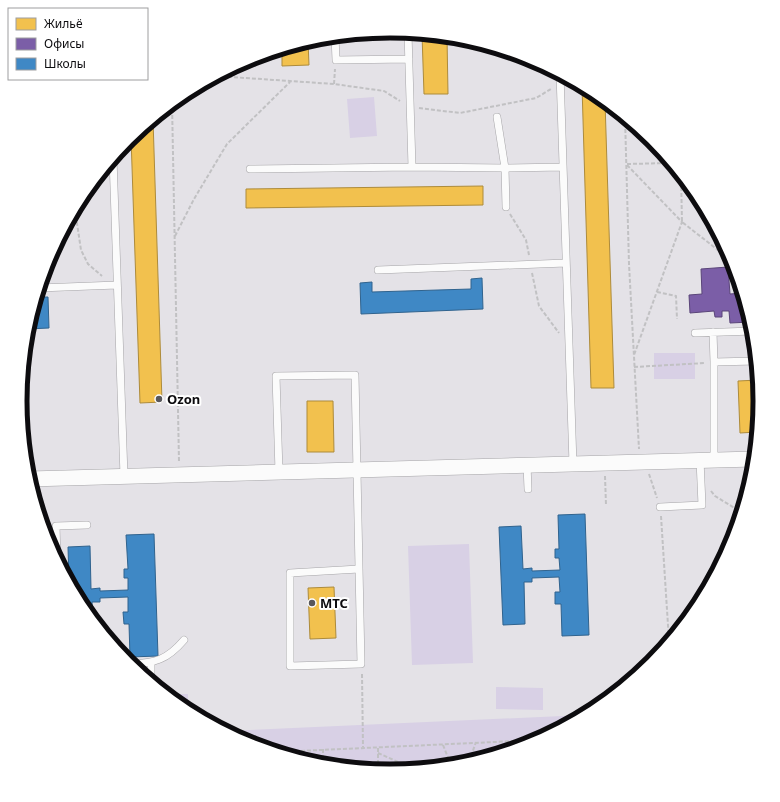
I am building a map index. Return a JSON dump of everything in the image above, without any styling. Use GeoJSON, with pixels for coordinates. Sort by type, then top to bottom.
{"type":"FeatureCollection","features":[{"type":"Feature","properties":{"kind":"street"},"geometry":{"type":"LineString","coordinates":[[35,479],[748,459]]}},
{"type":"Feature","properties":{"kind":"lane"},"geometry":{"type":"LineString","coordinates":[[408,39],[412,168]]}},
{"type":"Feature","properties":{"kind":"lane"},"geometry":{"type":"LineString","coordinates":[[336,42],[336,60],[409,58]]}},
{"type":"Feature","properties":{"kind":"lane"},"geometry":{"type":"LineString","coordinates":[[560,83],[573,464]]}},
{"type":"Feature","properties":{"kind":"lane"},"geometry":{"type":"LineString","coordinates":[[497,117],[505,168],[506,207]]}},
{"type":"Feature","properties":{"kind":"lane"},"geometry":{"type":"LineString","coordinates":[[113,166],[124,476]]}},
{"type":"Feature","properties":{"kind":"lane"},"geometry":{"type":"LineString","coordinates":[[250,169],[563,168]]}},
{"type":"Feature","properties":{"kind":"lane"},"geometry":{"type":"LineString","coordinates":[[378,270],[566,263]]}},
{"type":"Feature","properties":{"kind":"lane"},"geometry":{"type":"LineString","coordinates":[[45,288],[117,286]]}},
{"type":"Feature","properties":{"kind":"lane"},"geometry":{"type":"LineString","coordinates":[[695,333],[746,331]]}},
{"type":"Feature","properties":{"kind":"lane"},"geometry":{"type":"LineString","coordinates":[[660,507],[702,505],[701,480],[707,460],[714,362],[713,332]]}},
{"type":"Feature","properties":{"kind":"lane"},"geometry":{"type":"LineString","coordinates":[[714,362],[751,361]]}},
{"type":"Feature","properties":{"kind":"lane"},"geometry":{"type":"LineString","coordinates":[[279,472],[276,376],[354,375],[357,470],[361,664],[290,666],[290,573],[359,569]]}},
{"type":"Feature","properties":{"kind":"lane"},"geometry":{"type":"LineString","coordinates":[[527,465],[528,489]]}},
{"type":"Feature","properties":{"kind":"lane"},"geometry":{"type":"LineString","coordinates":[[57,544],[56,526],[87,525]]}},
{"type":"Feature","properties":{"kind":"lane"},"geometry":{"type":"LineString","coordinates":[[139,664],[151,663],[172,652],[184,640]]}},
{"type":"Feature","properties":{"kind":"lane"},"geometry":{"type":"LineString","coordinates":[[151,663],[151,674]]}},
{"type":"Feature","properties":{"kind":"path"},"geometry":{"type":"LineString","coordinates":[[334,84],[336,60]]}},
{"type":"Feature","properties":{"kind":"path"},"geometry":{"type":"LineString","coordinates":[[226,77],[334,84],[384,91],[410,107],[460,113],[536,98],[560,83]]}},
{"type":"Feature","properties":{"kind":"path"},"geometry":{"type":"LineString","coordinates":[[175,237],[194,199],[227,144],[290,82]]}},
{"type":"Feature","properties":{"kind":"path"},"geometry":{"type":"LineString","coordinates":[[172,111],[179,475]]}},
{"type":"Feature","properties":{"kind":"path"},"geometry":{"type":"LineString","coordinates":[[625,125],[639,462],[651,477],[660,507],[668,633]]}},
{"type":"Feature","properties":{"kind":"path"},"geometry":{"type":"LineString","coordinates":[[626,164],[664,163]]}},
{"type":"Feature","properties":{"kind":"path"},"geometry":{"type":"LineString","coordinates":[[626,164],[682,222],[721,253]]}},
{"type":"Feature","properties":{"kind":"path"},"geometry":{"type":"LineString","coordinates":[[634,356],[682,222],[681,184]]}},
{"type":"Feature","properties":{"kind":"path"},"geometry":{"type":"LineString","coordinates":[[506,207],[526,240],[530,262]]}},
{"type":"Feature","properties":{"kind":"path"},"geometry":{"type":"LineString","coordinates":[[76,219],[81,250],[88,264],[110,284],[117,286]]}},
{"type":"Feature","properties":{"kind":"path"},"geometry":{"type":"LineString","coordinates":[[532,270],[539,306],[569,347]]}},
{"type":"Feature","properties":{"kind":"path"},"geometry":{"type":"LineString","coordinates":[[656,292],[676,296],[677,319]]}},
{"type":"Feature","properties":{"kind":"path"},"geometry":{"type":"LineString","coordinates":[[634,366],[714,362]]}},
{"type":"Feature","properties":{"kind":"path"},"geometry":{"type":"LineString","coordinates":[[605,470],[606,505]]}},
{"type":"Feature","properties":{"kind":"path"},"geometry":{"type":"LineString","coordinates":[[701,480],[715,496],[737,509]]}},
{"type":"Feature","properties":{"kind":"path"},"geometry":{"type":"LineString","coordinates":[[361,664],[363,747]]}},
{"type":"Feature","properties":{"kind":"path"},"geometry":{"type":"LineString","coordinates":[[293,751],[518,741]]}},
{"type":"Feature","properties":{"kind":"path"},"geometry":{"type":"LineString","coordinates":[[472,755],[476,742]]}},
{"type":"Feature","properties":{"kind":"path"},"geometry":{"type":"LineString","coordinates":[[443,744],[449,759]]}},
{"type":"Feature","properties":{"kind":"path"},"geometry":{"type":"LineString","coordinates":[[378,746],[378,764]]}},
{"type":"Feature","properties":{"kind":"path"},"geometry":{"type":"LineString","coordinates":[[323,749],[323,758]]}},
{"type":"Feature","properties":{"kind":"path"},"geometry":{"type":"LineString","coordinates":[[378,753],[402,764]]}},
{"type":"Feature","properties":{"kind":"shaded area"},"geometry":{"type":"Polygon","coordinates":[[[374,97],[377,136],[350,138],[347,99],[374,97]]]}},
{"type":"Feature","properties":{"kind":"shaded area"},"geometry":{"type":"Polygon","coordinates":[[[654,353],[695,353],[695,379],[654,379],[654,353]]]}},
{"type":"Feature","properties":{"kind":"shaded area"},"geometry":{"type":"Polygon","coordinates":[[[469,544],[473,663],[412,665],[408,546],[469,544]]]}},
{"type":"Feature","properties":{"kind":"shaded area"},"geometry":{"type":"Polygon","coordinates":[[[496,687],[543,688],[543,710],[496,709],[496,687]]]}},
{"type":"Feature","properties":{"kind":"shaded area"},"geometry":{"type":"Polygon","coordinates":[[[176,694],[188,694],[188,703],[176,694]]]}},
{"type":"Feature","properties":{"kind":"shaded area"},"geometry":{"type":"Polygon","coordinates":[[[570,716],[551,727],[507,745],[484,752],[437,761],[414,763],[366,763],[319,757],[273,745],[238,730],[570,716]]]}},
{"type":"Feature","properties":{"kind":"building: Жильё"},"geometry":{"type":"Polygon","coordinates":[[[422,40],[447,43],[448,94],[424,94],[422,40]]]}},
{"type":"Feature","properties":{"kind":"building: Жильё"},"geometry":{"type":"Polygon","coordinates":[[[308,47],[309,65],[282,66],[282,54],[308,47]]]}},
{"type":"Feature","properties":{"kind":"building: Жильё"},"geometry":{"type":"Polygon","coordinates":[[[582,93],[605,109],[614,388],[591,388],[582,93]]]}},
{"type":"Feature","properties":{"kind":"building: Жильё"},"geometry":{"type":"Polygon","coordinates":[[[153,126],[162,402],[140,403],[131,146],[153,126]]]}},
{"type":"Feature","properties":{"kind":"building: Жильё"},"geometry":{"type":"Polygon","coordinates":[[[483,186],[483,205],[246,208],[246,189],[483,186]]]}},
{"type":"Feature","properties":{"kind":"building: Жильё"},"geometry":{"type":"Polygon","coordinates":[[[752,380],[751,432],[740,433],[738,381],[752,380]]]}},
{"type":"Feature","properties":{"kind":"building: Жильё"},"geometry":{"type":"Polygon","coordinates":[[[307,401],[333,401],[334,452],[307,452],[307,401]]]}},
{"type":"Feature","properties":{"kind":"building: Жильё"},"geometry":{"type":"Polygon","coordinates":[[[334,587],[336,638],[310,639],[308,588],[334,587]]]}},
{"type":"Feature","properties":{"kind":"building: Офисы"},"geometry":{"type":"Polygon","coordinates":[[[727,267],[730,294],[737,293],[744,322],[730,323],[729,311],[722,311],[722,317],[715,317],[714,311],[690,313],[689,295],[702,294],[701,269],[727,267]]]}},
{"type":"Feature","properties":{"kind":"building: Школы"},"geometry":{"type":"Polygon","coordinates":[[[482,278],[483,309],[361,314],[360,283],[372,282],[372,292],[471,289],[471,279],[482,278]]]}},
{"type":"Feature","properties":{"kind":"building: Школы"},"geometry":{"type":"Polygon","coordinates":[[[42,297],[48,297],[49,328],[34,329],[42,297]]]}},
{"type":"Feature","properties":{"kind":"building: Школы"},"geometry":{"type":"Polygon","coordinates":[[[585,514],[589,635],[562,636],[561,604],[555,604],[555,592],[560,592],[559,577],[532,578],[532,582],[524,582],[525,624],[503,625],[499,527],[521,526],[523,569],[532,568],[532,571],[560,570],[559,558],[555,558],[555,549],[559,549],[558,515],[585,514]]]}},
{"type":"Feature","properties":{"kind":"building: Школы"},"geometry":{"type":"Polygon","coordinates":[[[154,534],[158,656],[132,657],[130,655],[129,624],[124,624],[123,612],[128,612],[128,597],[100,598],[100,602],[92,602],[92,609],[69,570],[68,547],[90,546],[91,589],[100,588],[100,591],[128,590],[128,578],[124,578],[124,569],[128,569],[126,535],[154,534]]]}},
{"type":"Feature","properties":{"kind":"place","name":"Ozon"},"geometry":{"type":"Point","coordinates":[159,399]}},
{"type":"Feature","properties":{"kind":"place","name":"МТС"},"geometry":{"type":"Point","coordinates":[312,603]}}]}
